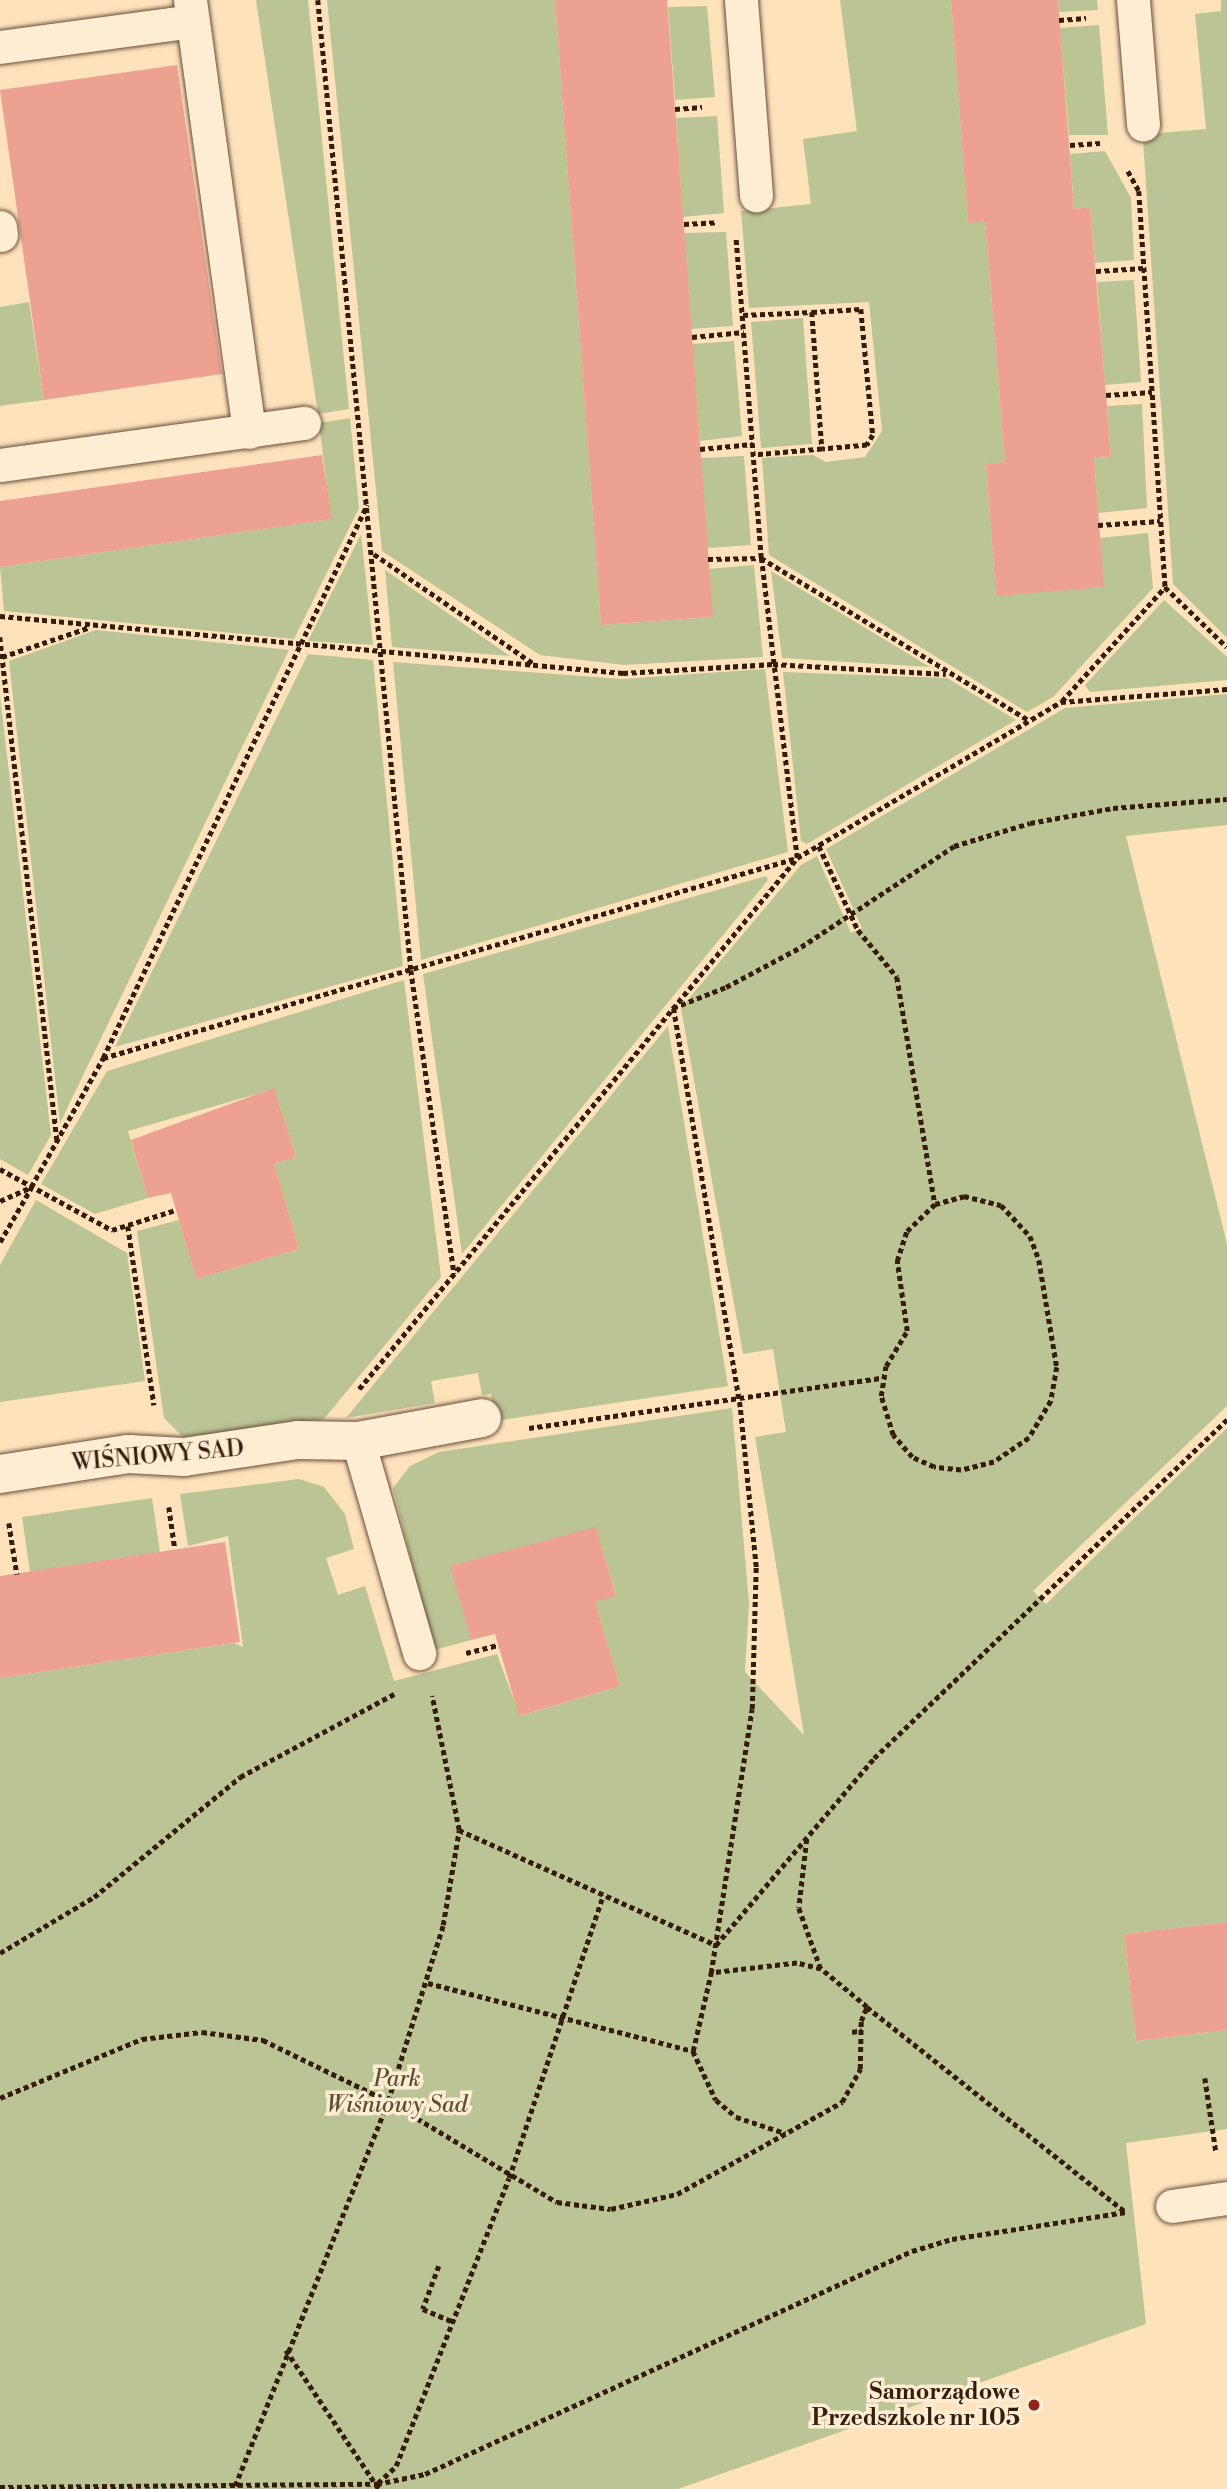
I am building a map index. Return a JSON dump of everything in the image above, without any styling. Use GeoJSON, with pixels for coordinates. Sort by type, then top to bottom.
{"type":"FeatureCollection","features":[{"type":"Feature","properties":{"kind":"street","name":"WIŚNIOWY SAD"},"geometry":{"type":"LineString","coordinates":[[3,1491],[128,1454],[184,1457],[345,1441],[482,1419]]}},
{"type":"Feature","properties":{"kind":"lane"},"geometry":{"type":"LineString","coordinates":[[741,0],[756,195]]}},
{"type":"Feature","properties":{"kind":"lane"},"geometry":{"type":"LineString","coordinates":[[1130,133],[1133,0]]}},
{"type":"Feature","properties":{"kind":"lane"},"geometry":{"type":"LineString","coordinates":[[0,47],[191,11],[249,432]]}},
{"type":"Feature","properties":{"kind":"lane"},"geometry":{"type":"LineString","coordinates":[[0,465],[304,423]]}},
{"type":"Feature","properties":{"kind":"lane"},"geometry":{"type":"LineString","coordinates":[[345,1441],[419,1653]]}},
{"type":"Feature","properties":{"kind":"lane"},"geometry":{"type":"LineString","coordinates":[[1172,2206],[1227,2198]]}},
{"type":"Feature","properties":{"kind":"path"},"geometry":{"type":"LineString","coordinates":[[318,0],[383,654],[411,970],[454,1275]]}},
{"type":"Feature","properties":{"kind":"path"},"geometry":{"type":"LineString","coordinates":[[1070,145],[1130,133],[1139,191],[1164,587],[1227,647]]}},
{"type":"Feature","properties":{"kind":"path"},"geometry":{"type":"LineString","coordinates":[[345,1441],[337,1418],[797,858],[761,558],[733,197],[756,195]]}},
{"type":"Feature","properties":{"kind":"path"},"geometry":{"type":"LineString","coordinates":[[684,224],[735,221]]}},
{"type":"Feature","properties":{"kind":"path"},"geometry":{"type":"LineString","coordinates":[[1096,271],[1144,268]]}},
{"type":"Feature","properties":{"kind":"path"},"geometry":{"type":"LineString","coordinates":[[743,315],[861,309],[873,435],[867,445],[754,455]]}},
{"type":"Feature","properties":{"kind":"path"},"geometry":{"type":"LineString","coordinates":[[812,312],[822,449]]}},
{"type":"Feature","properties":{"kind":"path"},"geometry":{"type":"LineString","coordinates":[[692,337],[744,332]]}},
{"type":"Feature","properties":{"kind":"path"},"geometry":{"type":"LineString","coordinates":[[1106,395],[1152,392]]}},
{"type":"Feature","properties":{"kind":"path"},"geometry":{"type":"LineString","coordinates":[[348,414],[359,412]]}},
{"type":"Feature","properties":{"kind":"path"},"geometry":{"type":"LineString","coordinates":[[700,449],[753,444]]}},
{"type":"Feature","properties":{"kind":"path"},"geometry":{"type":"LineString","coordinates":[[0,1242],[103,1058],[368,504]]}},
{"type":"Feature","properties":{"kind":"path"},"geometry":{"type":"LineString","coordinates":[[1098,525],[1160,521]]}},
{"type":"Feature","properties":{"kind":"path"},"geometry":{"type":"LineString","coordinates":[[373,554],[535,664]]}},
{"type":"Feature","properties":{"kind":"path"},"geometry":{"type":"LineString","coordinates":[[708,559],[761,558],[946,674],[1030,720]]}},
{"type":"Feature","properties":{"kind":"path"},"geometry":{"type":"LineString","coordinates":[[103,1058],[797,858],[1061,702],[1164,587]]}},
{"type":"Feature","properties":{"kind":"path"},"geometry":{"type":"LineString","coordinates":[[0,616],[299,647],[623,673],[773,664],[946,674]]}},
{"type":"Feature","properties":{"kind":"path"},"geometry":{"type":"LineString","coordinates":[[1,658],[94,625]]}},
{"type":"Feature","properties":{"kind":"path"},"geometry":{"type":"LineString","coordinates":[[0,636],[57,1141]]}},
{"type":"Feature","properties":{"kind":"path"},"geometry":{"type":"LineString","coordinates":[[1061,702],[1227,689]]}},
{"type":"Feature","properties":{"kind":"path"},"geometry":{"type":"LineString","coordinates":[[673,1008],[726,987],[852,917],[954,846],[986,834],[1113,808],[1227,799]]}},
{"type":"Feature","properties":{"kind":"path"},"geometry":{"type":"LineString","coordinates":[[819,846],[852,917],[897,977],[935,1204]]}},
{"type":"Feature","properties":{"kind":"path"},"geometry":{"type":"LineString","coordinates":[[673,1008],[738,1396],[756,1567],[757,1647],[716,1945],[693,2051],[716,2100],[736,2117],[786,2133]]}},
{"type":"Feature","properties":{"kind":"path"},"geometry":{"type":"LineString","coordinates":[[0,1168],[112,1230],[176,1210]]}},
{"type":"Feature","properties":{"kind":"path"},"geometry":{"type":"LineString","coordinates":[[0,1201],[31,1187]]}},
{"type":"Feature","properties":{"kind":"path"},"geometry":{"type":"LineString","coordinates":[[976,1197],[1001,1205],[1023,1224],[1039,1260],[1057,1352],[1051,1401],[1043,1420],[1012,1453],[975,1468],[947,1469],[912,1457],[897,1443],[884,1413],[882,1378],[907,1331],[898,1274],[901,1246],[918,1216],[935,1204],[976,1197]]}},
{"type":"Feature","properties":{"kind":"path"},"geometry":{"type":"LineString","coordinates":[[128,1226],[156,1419]]}},
{"type":"Feature","properties":{"kind":"path"},"geometry":{"type":"LineString","coordinates":[[482,1419],[494,1433],[738,1396],[882,1378]]}},
{"type":"Feature","properties":{"kind":"path"},"geometry":{"type":"LineString","coordinates":[[716,1945],[874,1758],[1227,1419]]}},
{"type":"Feature","properties":{"kind":"path"},"geometry":{"type":"LineString","coordinates":[[3,1491],[17,1574]]}},
{"type":"Feature","properties":{"kind":"path"},"geometry":{"type":"LineString","coordinates":[[167,1499],[175,1549]]}},
{"type":"Feature","properties":{"kind":"path"},"geometry":{"type":"LineString","coordinates":[[0,1953],[94,1897],[233,1782],[409,1688]]}},
{"type":"Feature","properties":{"kind":"path"},"geometry":{"type":"LineString","coordinates":[[235,2486],[285,2349],[388,2101],[428,1983],[459,1830],[429,1689]]}},
{"type":"Feature","properties":{"kind":"path"},"geometry":{"type":"LineString","coordinates":[[459,1830],[716,1945]]}},
{"type":"Feature","properties":{"kind":"path"},"geometry":{"type":"LineString","coordinates":[[808,1835],[799,1908],[821,1969]]}},
{"type":"Feature","properties":{"kind":"path"},"geometry":{"type":"LineString","coordinates":[[378,2487],[396,2466],[509,2178],[603,1895]]}},
{"type":"Feature","properties":{"kind":"path"},"geometry":{"type":"LineString","coordinates":[[711,1973],[776,1961],[821,1969],[1125,2212]]}},
{"type":"Feature","properties":{"kind":"path"},"geometry":{"type":"LineString","coordinates":[[428,1983],[693,2051]]}},
{"type":"Feature","properties":{"kind":"path"},"geometry":{"type":"LineString","coordinates":[[0,2098],[142,2039],[202,2032],[263,2040],[293,2051],[388,2101],[509,2178],[556,2202],[584,2208],[651,2203],[842,2102],[860,2068],[862,2030],[867,2007]]}},
{"type":"Feature","properties":{"kind":"path"},"geometry":{"type":"LineString","coordinates":[[852,2032],[862,2030]]}},
{"type":"Feature","properties":{"kind":"path"},"geometry":{"type":"LineString","coordinates":[[1205,2078],[1214,2144]]}},
{"type":"Feature","properties":{"kind":"path"},"geometry":{"type":"LineString","coordinates":[[0,2487],[378,2487],[425,2473],[932,2244],[1172,2206]]}},
{"type":"Feature","properties":{"kind":"path"},"geometry":{"type":"LineString","coordinates":[[439,2266],[423,2309],[453,2322]]}},
{"type":"Feature","properties":{"kind":"path"},"geometry":{"type":"LineString","coordinates":[[285,2349],[378,2487]]}},
{"type":"Feature","properties":{"kind":"green space"},"geometry":{"type":"Polygon","coordinates":[[[256,0],[308,0],[349,409],[318,414],[256,0]]]}},
{"type":"Feature","properties":{"kind":"green space"},"geometry":{"type":"Polygon","coordinates":[[[327,0],[555,0],[601,625],[712,617],[709,569],[754,565],[763,657],[624,665],[540,655],[382,551],[327,0]]]}},
{"type":"Feature","properties":{"kind":"green space"},"geometry":{"type":"Polygon","coordinates":[[[840,0],[951,0],[968,222],[985,221],[1005,462],[986,465],[996,595],[1103,587],[1100,538],[1148,533],[1153,588],[1053,697],[1027,712],[769,555],[762,458],[813,455],[826,462],[865,457],[882,431],[869,302],[749,308],[741,211],[811,204],[803,139],[857,131],[840,0]]]}},
{"type":"Feature","properties":{"kind":"green space"},"geometry":{"type":"Polygon","coordinates":[[[1058,0],[1097,0],[1098,10],[1059,12],[1058,0]]]}},
{"type":"Feature","properties":{"kind":"green space"},"geometry":{"type":"Polygon","coordinates":[[[1221,0],[1227,0],[1227,638],[1173,584],[1143,141],[1160,133],[1206,129],[1195,14],[1221,11],[1221,0]]]}},
{"type":"Feature","properties":{"kind":"green space"},"geometry":{"type":"Polygon","coordinates":[[[707,6],[715,97],[675,100],[668,7],[707,6]]]}},
{"type":"Feature","properties":{"kind":"green space"},"geometry":{"type":"Polygon","coordinates":[[[1099,25],[1108,135],[1069,135],[1060,28],[1099,25]]]}},
{"type":"Feature","properties":{"kind":"green space"},"geometry":{"type":"Polygon","coordinates":[[[717,116],[724,213],[683,217],[676,118],[717,116]]]}},
{"type":"Feature","properties":{"kind":"green space"},"geometry":{"type":"Polygon","coordinates":[[[1105,151],[1131,198],[1134,260],[1095,263],[1090,207],[1074,209],[1070,154],[1105,151]]]}},
{"type":"Feature","properties":{"kind":"green space"},"geometry":{"type":"Polygon","coordinates":[[[726,232],[733,326],[691,329],[684,233],[726,232]]]}},
{"type":"Feature","properties":{"kind":"green space"},"geometry":{"type":"Polygon","coordinates":[[[1134,280],[1141,382],[1105,385],[1097,282],[1134,280]]]}},
{"type":"Feature","properties":{"kind":"green space"},"geometry":{"type":"Polygon","coordinates":[[[29,302],[44,400],[0,406],[0,307],[29,302]]]}},
{"type":"Feature","properties":{"kind":"green space"},"geometry":{"type":"Polygon","coordinates":[[[803,318],[812,444],[761,448],[751,322],[803,318]]]}},
{"type":"Feature","properties":{"kind":"green space"},"geometry":{"type":"Polygon","coordinates":[[[734,341],[742,436],[700,441],[692,344],[734,341]]]}},
{"type":"Feature","properties":{"kind":"green space"},"geometry":{"type":"Polygon","coordinates":[[[1142,404],[1147,508],[1098,513],[1094,458],[1111,457],[1107,406],[1142,404]]]}},
{"type":"Feature","properties":{"kind":"green space"},"geometry":{"type":"Polygon","coordinates":[[[350,418],[359,508],[294,639],[4,611],[0,567],[331,519],[319,423],[350,418]]]}},
{"type":"Feature","properties":{"kind":"green space"},"geometry":{"type":"Polygon","coordinates":[[[744,456],[751,545],[707,548],[701,458],[744,456]]]}},
{"type":"Feature","properties":{"kind":"green space"},"geometry":{"type":"Polygon","coordinates":[[[361,534],[373,645],[308,641],[361,534]]]}},
{"type":"Feature","properties":{"kind":"green space"},"geometry":{"type":"Polygon","coordinates":[[[385,570],[510,656],[392,647],[385,570]]]}},
{"type":"Feature","properties":{"kind":"green space"},"geometry":{"type":"Polygon","coordinates":[[[771,571],[930,667],[782,658],[771,571]]]}},
{"type":"Feature","properties":{"kind":"green space"},"geometry":{"type":"Polygon","coordinates":[[[1164,600],[1227,657],[1227,680],[1090,692],[1085,685],[1164,600]]]}},
{"type":"Feature","properties":{"kind":"green space"},"geometry":{"type":"Polygon","coordinates":[[[96,630],[289,650],[60,1123],[9,661],[96,630]]]}},
{"type":"Feature","properties":{"kind":"green space"},"geometry":{"type":"Polygon","coordinates":[[[308,654],[373,660],[403,966],[115,1047],[308,654]]]}},
{"type":"Feature","properties":{"kind":"green space"},"geometry":{"type":"Polygon","coordinates":[[[393,662],[622,679],[765,669],[788,852],[421,960],[393,662]]]}},
{"type":"Feature","properties":{"kind":"green space"},"geometry":{"type":"Polygon","coordinates":[[[783,672],[947,678],[1016,720],[807,844],[801,841],[783,672]]]}},
{"type":"Feature","properties":{"kind":"green space","name":"Park Wiśniowy Sad"},"geometry":{"type":"Polygon","coordinates":[[[1227,694],[1227,825],[1126,836],[1227,1244],[1227,1406],[1033,1591],[1046,1604],[1227,1428],[1227,1922],[1124,1934],[1136,2041],[1227,2030],[1227,2129],[1126,2143],[1146,2324],[678,2489],[0,2489],[0,1678],[234,1643],[243,1647],[228,1536],[188,1546],[180,1494],[299,1479],[324,1487],[345,1514],[354,1549],[326,1558],[338,1595],[365,1586],[394,1681],[497,1654],[520,1716],[620,1686],[595,1602],[616,1595],[596,1528],[451,1566],[471,1640],[434,1650],[393,1488],[410,1466],[439,1452],[732,1408],[749,1603],[745,1672],[804,1735],[755,1437],[786,1432],[773,1349],[743,1354],[681,1008],[801,865],[817,856],[851,933],[862,928],[826,849],[1065,708],[1227,694]]]}},
{"type":"Feature","properties":{"kind":"green space"},"geometry":{"type":"Polygon","coordinates":[[[0,695],[51,1135],[28,1175],[0,1159],[0,695]]]}},
{"type":"Feature","properties":{"kind":"green space"},"geometry":{"type":"Polygon","coordinates":[[[766,876],[768,880],[462,1254],[423,974],[766,876]]]}},
{"type":"Feature","properties":{"kind":"green space"},"geometry":{"type":"Polygon","coordinates":[[[404,980],[441,1277],[324,1419],[187,1441],[164,1418],[137,1231],[179,1220],[196,1279],[299,1249],[274,1164],[296,1157],[274,1089],[128,1131],[148,1198],[95,1214],[41,1184],[107,1071],[404,980]]]}},
{"type":"Feature","properties":{"kind":"green space"},"geometry":{"type":"Polygon","coordinates":[[[668,1026],[728,1386],[495,1421],[491,1394],[482,1395],[478,1373],[431,1381],[435,1403],[346,1418],[668,1026]]]}},
{"type":"Feature","properties":{"kind":"green space"},"geometry":{"type":"Polygon","coordinates":[[[36,1200],[127,1253],[145,1381],[0,1402],[0,1265],[36,1200]]]}},
{"type":"Feature","properties":{"kind":"green space"},"geometry":{"type":"Polygon","coordinates":[[[152,1498],[160,1552],[30,1572],[22,1517],[152,1498]]]}},
{"type":"Feature","properties":{"kind":"building"},"geometry":{"type":"Polygon","coordinates":[[[555,0],[667,0],[713,617],[601,625],[555,0]]]}},
{"type":"Feature","properties":{"kind":"building"},"geometry":{"type":"Polygon","coordinates":[[[951,0],[1058,0],[1074,209],[1090,207],[1111,457],[1094,458],[1104,587],[996,596],[986,464],[1005,462],[985,221],[968,223],[951,0]]]}},
{"type":"Feature","properties":{"kind":"building"},"geometry":{"type":"Polygon","coordinates":[[[177,65],[222,374],[44,400],[0,90],[177,65]]]}},
{"type":"Feature","properties":{"kind":"building"},"geometry":{"type":"Polygon","coordinates":[[[322,455],[332,519],[0,567],[0,501],[322,455]]]}},
{"type":"Feature","properties":{"kind":"building"},"geometry":{"type":"Polygon","coordinates":[[[274,1088],[296,1157],[274,1164],[299,1249],[196,1279],[171,1193],[148,1198],[131,1140],[274,1088]]]}},
{"type":"Feature","properties":{"kind":"building"},"geometry":{"type":"Polygon","coordinates":[[[596,1527],[616,1596],[595,1602],[620,1686],[519,1716],[495,1634],[471,1640],[450,1566],[596,1527]]]}},
{"type":"Feature","properties":{"kind":"building"},"geometry":{"type":"Polygon","coordinates":[[[225,1542],[240,1642],[0,1678],[0,1576],[225,1542]]]}},
{"type":"Feature","properties":{"kind":"building"},"geometry":{"type":"Polygon","coordinates":[[[1227,1922],[1227,2030],[1136,2041],[1124,1934],[1227,1922]]]}},
{"type":"Feature","properties":{"kind":"place","name":"Samorządowe Przedszkole nr 105"},"geometry":{"type":"Point","coordinates":[1034,2405]}}]}
